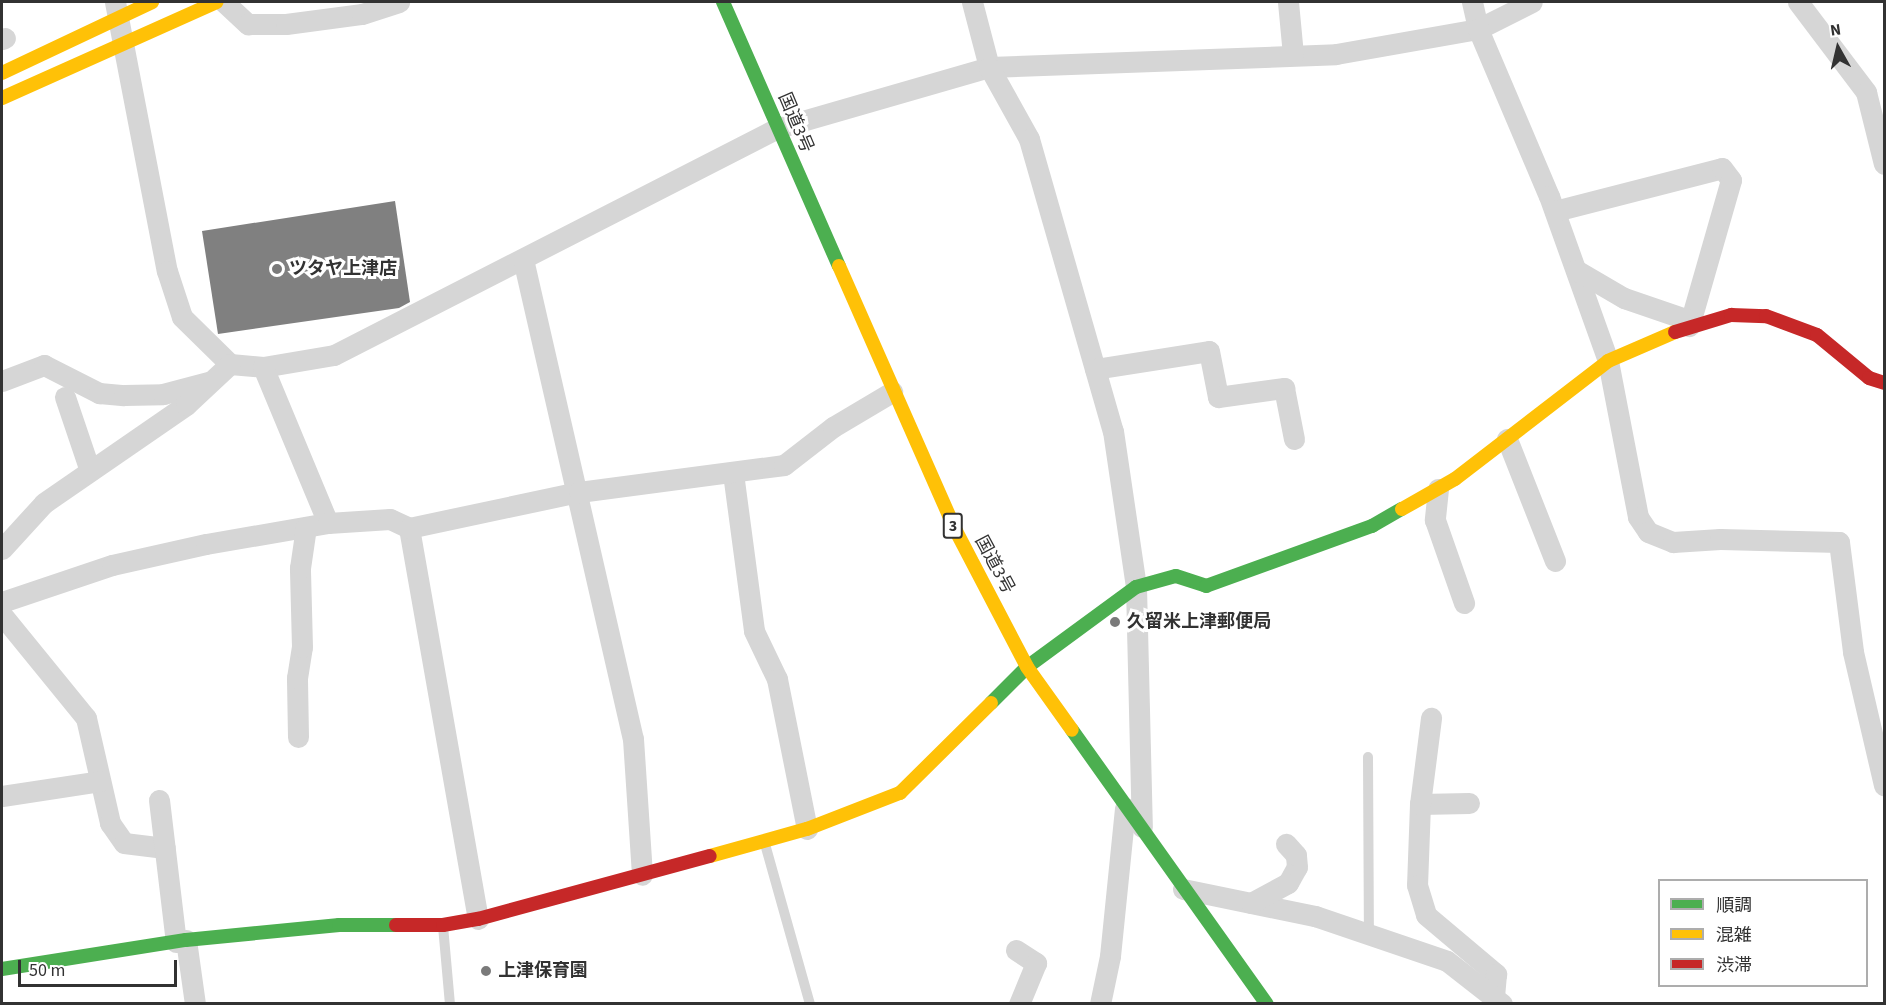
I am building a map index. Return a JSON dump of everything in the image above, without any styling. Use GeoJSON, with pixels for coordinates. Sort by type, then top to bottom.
{"type":"FeatureCollection","features":[{"type":"Feature","properties":{"kind":"main road"},"geometry":{"type":"LineString","coordinates":[[2,73],[117,9],[152,2]]}},
{"type":"Feature","properties":{"kind":"main road"},"geometry":{"type":"LineString","coordinates":[[2,98],[126,45],[217,2]]}},
{"type":"Feature","properties":{"kind":"main road","name":"国道3号"},"geometry":{"type":"LineString","coordinates":[[723,2],[892,392],[956,531],[1027,667],[1142,832],[1267,1004]]}},
{"type":"Feature","properties":{"kind":"main road"},"geometry":{"type":"LineString","coordinates":[[2,969],[181,941],[339,925],[443,925],[478,919],[807,830],[900,793],[1027,667],[1136,587],[1176,576],[1206,586],[1244,575],[1372,526],[1438,489],[1608,361],[1690,324],[1731,315],[1766,316],[1817,334],[1869,378],[1884,383]]}},
{"type":"Feature","properties":{"kind":"street"},"geometry":{"type":"LineString","coordinates":[[224,2],[248,24],[286,24],[362,14],[399,2]]}},
{"type":"Feature","properties":{"kind":"street"},"geometry":{"type":"LineString","coordinates":[[972,2],[989,67],[1029,139],[1113,431],[1136,587],[1142,832]]}},
{"type":"Feature","properties":{"kind":"street"},"geometry":{"type":"LineString","coordinates":[[1288,2],[1293,55]]}},
{"type":"Feature","properties":{"kind":"street"},"geometry":{"type":"LineString","coordinates":[[1472,2],[1478,29],[1555,211],[1608,361],[1638,517],[1648,532],[1673,542],[1731,539],[1839,542],[1853,652],[1884,784]]}},
{"type":"Feature","properties":{"kind":"street"},"geometry":{"type":"LineString","coordinates":[[117,9],[126,45],[167,271],[182,317],[230,364],[263,367],[334,355],[778,128],[989,67],[1336,54],[1478,29],[1532,2]]}},
{"type":"Feature","properties":{"kind":"street"},"geometry":{"type":"LineString","coordinates":[[1798,2],[1866,92],[1884,164]]}},
{"type":"Feature","properties":{"kind":"street"},"geometry":{"type":"LineString","coordinates":[[1555,211],[1722,168],[1731,180],[1690,324],[1624,297],[1576,270]]}},
{"type":"Feature","properties":{"kind":"street"},"geometry":{"type":"LineString","coordinates":[[522,259],[579,492],[633,739],[642,875]]}},
{"type":"Feature","properties":{"kind":"street"},"geometry":{"type":"LineString","coordinates":[[1095,369],[1209,351],[1218,397],[1284,388],[1294,439]]}},
{"type":"Feature","properties":{"kind":"street"},"geometry":{"type":"LineString","coordinates":[[2,549],[44,502],[186,405],[230,364]]}},
{"type":"Feature","properties":{"kind":"street"},"geometry":{"type":"LineString","coordinates":[[2,381],[44,365],[99,393],[163,394],[211,381]]}},
{"type":"Feature","properties":{"kind":"street"},"geometry":{"type":"LineString","coordinates":[[263,367],[328,523]]}},
{"type":"Feature","properties":{"kind":"street"},"geometry":{"type":"LineString","coordinates":[[2,602],[112,565],[328,523],[390,519],[409,528],[579,492],[784,465],[833,427],[892,392]]}},
{"type":"Feature","properties":{"kind":"street"},"geometry":{"type":"LineString","coordinates":[[65,398],[90,471]]}},
{"type":"Feature","properties":{"kind":"street"},"geometry":{"type":"LineString","coordinates":[[1507,439],[1556,561]]}},
{"type":"Feature","properties":{"kind":"street"},"geometry":{"type":"LineString","coordinates":[[733,473],[754,631],[777,679],[807,830]]}},
{"type":"Feature","properties":{"kind":"street"},"geometry":{"type":"LineString","coordinates":[[1438,489],[1435,520],[1464,603]]}},
{"type":"Feature","properties":{"kind":"street"},"geometry":{"type":"LineString","coordinates":[[298,737],[297,678],[302,647],[300,568],[306,527]]}},
{"type":"Feature","properties":{"kind":"street"},"geometry":{"type":"LineString","coordinates":[[409,528],[478,919]]}},
{"type":"Feature","properties":{"kind":"street"},"geometry":{"type":"LineString","coordinates":[[2,615],[86,718],[110,823],[124,843],[165,848]]}},
{"type":"Feature","properties":{"kind":"street"},"geometry":{"type":"LineString","coordinates":[[1431,718],[1420,804],[1417,885],[1426,915],[1496,974],[1498,1000]]}},
{"type":"Feature","properties":{"kind":"street"},"geometry":{"type":"LineString","coordinates":[[2,796],[100,781]]}},
{"type":"Feature","properties":{"kind":"street"},"geometry":{"type":"LineString","coordinates":[[159,800],[181,941],[195,1004]]}},
{"type":"Feature","properties":{"kind":"street"},"geometry":{"type":"LineString","coordinates":[[1420,804],[1469,803]]}},
{"type":"Feature","properties":{"kind":"street"},"geometry":{"type":"LineString","coordinates":[[1100,1004],[1110,956],[1125,808]]}},
{"type":"Feature","properties":{"kind":"street"},"geometry":{"type":"LineString","coordinates":[[1251,903],[1288,883],[1297,867],[1296,855],[1286,844]]}},
{"type":"Feature","properties":{"kind":"street"},"geometry":{"type":"LineString","coordinates":[[1183,889],[1315,916],[1447,961],[1498,1000]]}},
{"type":"Feature","properties":{"kind":"street"},"geometry":{"type":"LineString","coordinates":[[1016,950],[1036,963],[1019,1004]]}},
{"type":"Feature","properties":{"kind":"lane"},"geometry":{"type":"LineString","coordinates":[[1368,757],[1369,934]]}},
{"type":"Feature","properties":{"kind":"lane"},"geometry":{"type":"LineString","coordinates":[[765,843],[810,1004]]}},
{"type":"Feature","properties":{"kind":"lane"},"geometry":{"type":"LineString","coordinates":[[443,925],[450,1004]]}},
{"type":"Feature","properties":{"kind":"building"},"geometry":{"type":"Polygon","coordinates":[[[395,201],[410,302],[399,308],[218,334],[202,231],[395,201]]]}},
{"type":"Feature","properties":{"kind":"traffic: fast"},"geometry":{"type":"LineString","coordinates":[[723,2],[839,266]]}},
{"type":"Feature","properties":{"kind":"traffic: fast"},"geometry":{"type":"LineString","coordinates":[[991,703],[1027,667],[1136,587],[1176,576],[1206,586],[1372,526],[1402,509]]}},
{"type":"Feature","properties":{"kind":"traffic: fast"},"geometry":{"type":"LineString","coordinates":[[1072,730],[1267,1004]]}},
{"type":"Feature","properties":{"kind":"traffic: fast"},"geometry":{"type":"LineString","coordinates":[[2,969],[186,940],[339,925],[396,925]]}},
{"type":"Feature","properties":{"kind":"traffic: slow"},"geometry":{"type":"LineString","coordinates":[[2,73],[152,2]]}},
{"type":"Feature","properties":{"kind":"traffic: slow"},"geometry":{"type":"LineString","coordinates":[[2,98],[217,2]]}},
{"type":"Feature","properties":{"kind":"traffic: slow"},"geometry":{"type":"LineString","coordinates":[[839,266],[956,531],[1027,667],[1072,730]]}},
{"type":"Feature","properties":{"kind":"traffic: slow"},"geometry":{"type":"LineString","coordinates":[[1402,509],[1455,479],[1608,361],[1675,332]]}},
{"type":"Feature","properties":{"kind":"traffic: slow"},"geometry":{"type":"LineString","coordinates":[[710,856],[807,829],[900,793],[991,703]]}},
{"type":"Feature","properties":{"kind":"traffic: jam"},"geometry":{"type":"LineString","coordinates":[[1675,332],[1731,315],[1766,316],[1817,335],[1869,378],[1884,383]]}},
{"type":"Feature","properties":{"kind":"traffic: jam"},"geometry":{"type":"LineString","coordinates":[[396,925],[443,925],[478,919],[710,856]]}},
{"type":"Feature","properties":{"kind":"place","name":"ツタヤ上津店"},"geometry":{"type":"Point","coordinates":[277,269]}},
{"type":"Feature","properties":{"kind":"place","name":"久留米上津郵便局"},"geometry":{"type":"Point","coordinates":[1115,622]}},
{"type":"Feature","properties":{"kind":"place","name":"上津保育園"},"geometry":{"type":"Point","coordinates":[486,971]}}]}
